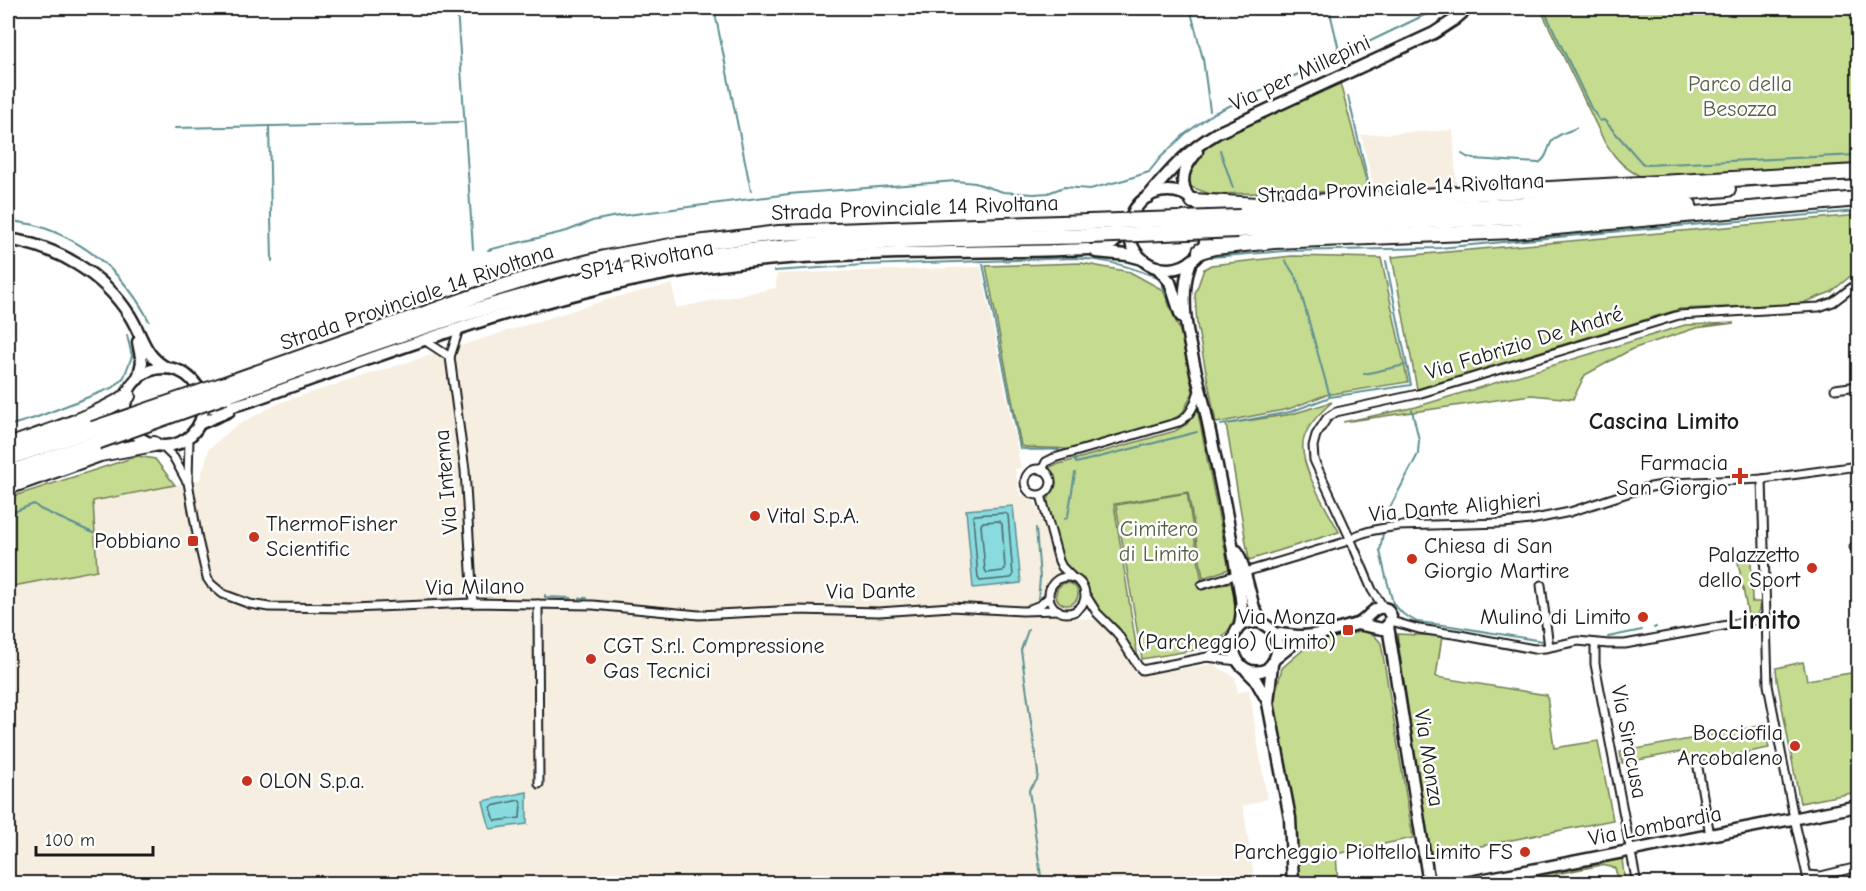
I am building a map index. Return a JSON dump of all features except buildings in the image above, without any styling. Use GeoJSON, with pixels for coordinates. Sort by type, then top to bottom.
{"type":"FeatureCollection","features":[{"type":"Feature","properties":{"kind":"highway"},"geometry":{"type":"LineString","coordinates":[[1192,200],[1257,205],[1858,172]]}},
{"type":"Feature","properties":{"kind":"highway","name":"Strada Provinciale 14 Rivoltana"},"geometry":{"type":"LineString","coordinates":[[1239,224],[1858,180]]}},
{"type":"Feature","properties":{"kind":"highway","name":"Strada Provinciale 14 Rivoltana"},"geometry":{"type":"LineString","coordinates":[[8,458],[95,435],[223,391],[488,306],[645,266],[744,251],[835,243],[1089,229],[1513,217],[1858,194]]}},
{"type":"Feature","properties":{"kind":"highway"},"geometry":{"type":"LineString","coordinates":[[1195,256],[1214,246],[1274,241],[1513,231],[1858,200]]}},
{"type":"Feature","properties":{"kind":"highway"},"geometry":{"type":"LineString","coordinates":[[8,446],[84,418],[128,396]]}},
{"type":"Feature","properties":{"kind":"highway","name":"Strada Provinciale 14 Rivoltana"},"geometry":{"type":"LineString","coordinates":[[8,473],[95,435]]}},
{"type":"Feature","properties":{"kind":"highway"},"geometry":{"type":"LineString","coordinates":[[8,487],[100,454],[158,445]]}},
{"type":"Feature","properties":{"kind":"street","name":"Via per Millepini"},"geometry":{"type":"LineString","coordinates":[[1148,196],[1179,160],[1208,138],[1434,33],[1455,20],[1468,8]]}},
{"type":"Feature","properties":{"kind":"street","name":"Via per Millepini"},"geometry":{"type":"LineString","coordinates":[[1192,200],[1184,187],[1183,174],[1190,160],[1208,138]]}},
{"type":"Feature","properties":{"kind":"street"},"geometry":{"type":"LineString","coordinates":[[1148,196],[1170,191],[1181,194],[1192,200],[1202,212],[1206,222],[1205,239],[1195,256],[1184,288],[1189,336],[1241,573],[1262,623],[1273,633],[1277,646],[1268,703]]}},
{"type":"Feature","properties":{"kind":"street","name":"SP14 Rivoltana"},"geometry":{"type":"LineString","coordinates":[[1069,250],[1107,246],[1121,236],[1129,226],[1136,208],[1148,196]]}},
{"type":"Feature","properties":{"kind":"street"},"geometry":{"type":"LineString","coordinates":[[1129,226],[1132,246],[1142,259]]}},
{"type":"Feature","properties":{"kind":"street"},"geometry":{"type":"LineString","coordinates":[[8,239],[51,251],[83,267],[112,293],[126,310],[151,357],[192,380],[202,400],[203,411],[199,424],[189,438],[176,444],[158,445]]}},
{"type":"Feature","properties":{"kind":"street","name":"SP14 Rivoltana"},"geometry":{"type":"LineString","coordinates":[[202,400],[205,404],[221,409],[459,328],[541,303],[631,281],[718,266],[875,254],[1069,250],[1142,259],[1157,267]]}},
{"type":"Feature","properties":{"kind":"street"},"geometry":{"type":"LineString","coordinates":[[1157,267],[1174,268],[1195,256]]}},
{"type":"Feature","properties":{"kind":"street"},"geometry":{"type":"LineString","coordinates":[[1157,267],[1172,286],[1189,336]]}},
{"type":"Feature","properties":{"kind":"street","name":"Via Fabrizio De André"},"geometry":{"type":"LineString","coordinates":[[1350,538],[1317,470],[1314,457],[1313,446],[1316,435],[1324,422],[1332,415],[1427,391],[1679,315],[1793,310],[1826,306],[1858,283]]}},
{"type":"Feature","properties":{"kind":"street"},"geometry":{"type":"LineString","coordinates":[[135,327],[142,362],[138,379]]}},
{"type":"Feature","properties":{"kind":"street","name":"Via Interna"},"geometry":{"type":"LineString","coordinates":[[459,328],[450,357],[465,470],[473,603]]}},
{"type":"Feature","properties":{"kind":"street"},"geometry":{"type":"LineString","coordinates":[[424,340],[450,357]]}},
{"type":"Feature","properties":{"kind":"street"},"geometry":{"type":"LineString","coordinates":[[170,369],[155,370],[138,379],[128,396],[126,412],[129,423],[139,436],[158,445],[177,463],[188,482]]}},
{"type":"Feature","properties":{"kind":"street"},"geometry":{"type":"LineString","coordinates":[[1835,389],[1858,387]]}},
{"type":"Feature","properties":{"kind":"street"},"geometry":{"type":"LineString","coordinates":[[1042,470],[1046,462],[1054,458],[1174,425],[1184,420],[1200,389]]}},
{"type":"Feature","properties":{"kind":"street","name":"SP14 Rivoltana"},"geometry":{"type":"LineString","coordinates":[[199,424],[250,401]]}},
{"type":"Feature","properties":{"kind":"street"},"geometry":{"type":"LineString","coordinates":[[188,482],[189,438]]}},
{"type":"Feature","properties":{"kind":"street","name":"Via Dante Alighieri"},"geometry":{"type":"LineString","coordinates":[[1202,585],[1346,542],[1364,533],[1398,526],[1503,523],[1570,512],[1640,489],[1673,483],[1762,479],[1858,466]]}},
{"type":"Feature","properties":{"kind":"street"},"geometry":{"type":"LineString","coordinates":[[1035,470],[1042,470],[1049,476],[1051,483],[1048,490],[1041,495],[1030,492],[1026,483],[1027,477],[1035,470]]}},
{"type":"Feature","properties":{"kind":"street"},"geometry":{"type":"LineString","coordinates":[[1762,479],[1768,689],[1809,884]]}},
{"type":"Feature","properties":{"kind":"street","name":"Via Milano"},"geometry":{"type":"LineString","coordinates":[[188,482],[207,578],[216,589],[250,604],[269,607],[352,608],[473,603],[593,605],[665,613],[720,614]]}},
{"type":"Feature","properties":{"kind":"street"},"geometry":{"type":"LineString","coordinates":[[1041,495],[1062,567],[1082,585],[1097,613],[1117,633],[1142,670],[1207,657],[1237,661],[1255,679],[1268,703],[1290,818],[1293,843],[1293,884]]}},
{"type":"Feature","properties":{"kind":"street","name":"Via Monza"},"geometry":{"type":"LineString","coordinates":[[1350,538],[1389,639],[1429,884]]}},
{"type":"Feature","properties":{"kind":"street"},"geometry":{"type":"LineString","coordinates":[[1058,610],[1052,605],[1049,597],[1059,561]]}},
{"type":"Feature","properties":{"kind":"street"},"geometry":{"type":"LineString","coordinates":[[1207,657],[1234,637],[1240,626],[1243,609],[1241,573]]}},
{"type":"Feature","properties":{"kind":"street"},"geometry":{"type":"LineString","coordinates":[[1055,580],[1064,577],[1073,578]]}},
{"type":"Feature","properties":{"kind":"street"},"geometry":{"type":"LineString","coordinates":[[1541,585],[1549,647]]}},
{"type":"Feature","properties":{"kind":"street"},"geometry":{"type":"LineString","coordinates":[[1078,609],[1085,594]]}},
{"type":"Feature","properties":{"kind":"street"},"geometry":{"type":"LineString","coordinates":[[1022,611],[1040,605],[1049,597]]}},
{"type":"Feature","properties":{"kind":"street"},"geometry":{"type":"LineString","coordinates":[[538,604],[539,784]]}},
{"type":"Feature","properties":{"kind":"street","name":"Via Dante"},"geometry":{"type":"LineString","coordinates":[[720,614],[797,610],[879,612],[958,607],[1022,611]]}},
{"type":"Feature","properties":{"kind":"street"},"geometry":{"type":"LineString","coordinates":[[1022,611],[1058,610],[1067,613],[1078,609],[1097,613]]}},
{"type":"Feature","properties":{"kind":"street"},"geometry":{"type":"LineString","coordinates":[[1273,633],[1303,636],[1380,619],[1422,630],[1534,649],[1578,640],[1615,644],[1629,643],[1766,618]]}},
{"type":"Feature","properties":{"kind":"street"},"geometry":{"type":"LineString","coordinates":[[1240,626],[1250,622],[1262,623]]}},
{"type":"Feature","properties":{"kind":"street"},"geometry":{"type":"LineString","coordinates":[[1247,671],[1261,672],[1303,636]]}},
{"type":"Feature","properties":{"kind":"street"},"geometry":{"type":"LineString","coordinates":[[1234,637],[1237,661]]}},
{"type":"Feature","properties":{"kind":"street","name":"Via Siracusa"},"geometry":{"type":"LineString","coordinates":[[1595,642],[1595,664],[1637,884]]}},
{"type":"Feature","properties":{"kind":"street"},"geometry":{"type":"LineString","coordinates":[[1697,762],[1710,835]]}},
{"type":"Feature","properties":{"kind":"street","name":"Via Lombardia"},"geometry":{"type":"LineString","coordinates":[[1460,884],[1858,806]]}},
{"type":"Feature","properties":{"kind":"street"},"geometry":{"type":"LineString","coordinates":[[1807,874],[1821,876],[1858,867]]}},
{"type":"Feature","properties":{"kind":"shaded area"},"geometry":{"type":"Polygon","coordinates":[[[1453,130],[1457,193],[1376,196],[1361,135],[1453,130]]]}},
{"type":"Feature","properties":{"kind":"shaded area"},"geometry":{"type":"Polygon","coordinates":[[[981,267],[1021,468],[1015,469],[1020,496],[1032,494],[1077,618],[1097,620],[1114,635],[1137,675],[1213,664],[1235,677],[1238,693],[1249,689],[1267,799],[1243,806],[1255,883],[8,884],[8,588],[97,570],[93,501],[200,480],[209,449],[234,427],[281,402],[609,299],[673,284],[676,308],[776,288],[777,274],[981,267]]]}},
{"type":"Feature","properties":{"kind":"green space","name":"Parco della Besozza"},"geometry":{"type":"Polygon","coordinates":[[[1540,8],[1858,8],[1858,180],[1744,187],[1645,178],[1632,172],[1622,164],[1605,143],[1540,8]]]}},
{"type":"Feature","properties":{"kind":"green space"},"geometry":{"type":"Polygon","coordinates":[[[1340,83],[1369,191],[1210,194],[1191,187],[1186,173],[1192,162],[1211,140],[1340,83]]]}},
{"type":"Feature","properties":{"kind":"green space"},"geometry":{"type":"Polygon","coordinates":[[[1858,215],[1858,270],[1831,292],[1800,304],[1680,309],[1417,389],[1392,257],[1858,215]]]}},
{"type":"Feature","properties":{"kind":"green space"},"geometry":{"type":"Polygon","coordinates":[[[1292,256],[1381,258],[1408,382],[1325,395],[1289,409],[1216,423],[1197,325],[1195,294],[1204,269],[1211,265],[1292,256]]]}},
{"type":"Feature","properties":{"kind":"green space"},"geometry":{"type":"Polygon","coordinates":[[[1081,263],[1130,272],[1163,290],[1181,334],[1193,392],[1182,414],[1168,422],[1070,450],[1021,446],[986,266],[1081,263]]]}},
{"type":"Feature","properties":{"kind":"green space"},"geometry":{"type":"Polygon","coordinates":[[[1734,323],[1696,328],[1632,349],[1585,375],[1573,399],[1531,395],[1343,422],[1416,407],[1685,325],[1734,323]]]}},
{"type":"Feature","properties":{"kind":"green space"},"geometry":{"type":"Polygon","coordinates":[[[1332,402],[1309,427],[1303,448],[1309,473],[1339,532],[1249,560],[1226,424],[1292,414],[1332,402]]]}},
{"type":"Feature","properties":{"kind":"green space"},"geometry":{"type":"Polygon","coordinates":[[[1197,408],[1229,569],[1203,578],[1188,492],[1114,504],[1138,658],[1118,627],[1097,609],[1084,579],[1064,564],[1048,507],[1048,500],[1056,483],[1048,470],[1052,466],[1175,431],[1187,424],[1197,408]]]}},
{"type":"Feature","properties":{"kind":"green space"},"geometry":{"type":"Polygon","coordinates":[[[138,456],[155,459],[175,485],[93,501],[97,570],[8,587],[8,498],[138,456]]]}},
{"type":"Feature","properties":{"kind":"green space","name":"Cimitero di Limito"},"geometry":{"type":"Polygon","coordinates":[[[1187,493],[1203,589],[1231,583],[1235,603],[1234,618],[1227,632],[1213,647],[1142,659],[1116,505],[1187,493]]]}},
{"type":"Feature","properties":{"kind":"green space"},"geometry":{"type":"Polygon","coordinates":[[[1751,561],[1752,602],[1760,602],[1756,615],[1748,615],[1738,562],[1751,561]]]}},
{"type":"Feature","properties":{"kind":"green space"},"geometry":{"type":"Polygon","coordinates":[[[1067,583],[1075,586],[1078,594],[1075,602],[1067,605],[1059,602],[1056,594],[1059,586],[1067,583]]]}},
{"type":"Feature","properties":{"kind":"green space"},"geometry":{"type":"Polygon","coordinates":[[[1363,631],[1374,635],[1381,643],[1413,838],[1336,854],[1338,883],[1297,883],[1274,699],[1282,668],[1311,643],[1363,631]]]}},
{"type":"Feature","properties":{"kind":"green space"},"geometry":{"type":"Polygon","coordinates":[[[1397,634],[1442,636],[1436,677],[1547,695],[1554,748],[1598,741],[1613,820],[1430,856],[1397,634]]]}},
{"type":"Feature","properties":{"kind":"green space"},"geometry":{"type":"Polygon","coordinates":[[[1803,662],[1807,680],[1858,672],[1858,792],[1800,803],[1776,668],[1803,662]]]}},
{"type":"Feature","properties":{"kind":"green space"},"geometry":{"type":"Polygon","coordinates":[[[1764,725],[1769,748],[1688,764],[1685,751],[1622,763],[1620,752],[1764,725]]]}},
{"type":"Feature","properties":{"kind":"green space"},"geometry":{"type":"Polygon","coordinates":[[[1622,859],[1625,883],[1619,883],[1615,868],[1602,865],[1556,874],[1554,877],[1533,882],[1531,877],[1622,859]]]}},
{"type":"Feature","properties":{"kind":"water"},"geometry":{"type":"Polygon","coordinates":[[[1013,506],[1021,583],[973,588],[966,510],[1013,506]]]}},
{"type":"Feature","properties":{"kind":"water"},"geometry":{"type":"Polygon","coordinates":[[[527,792],[527,824],[490,829],[483,801],[527,792]]]}},
{"type":"Feature","properties":{"kind":"waterway"},"geometry":{"type":"LineString","coordinates":[[457,8],[473,249]]}},
{"type":"Feature","properties":{"kind":"waterway"},"geometry":{"type":"LineString","coordinates":[[714,8],[751,191]]}},
{"type":"Feature","properties":{"kind":"waterway"},"geometry":{"type":"LineString","coordinates":[[1190,8],[1203,59],[1210,111]]}},
{"type":"Feature","properties":{"kind":"waterway"},"geometry":{"type":"LineString","coordinates":[[1329,8],[1338,46],[1337,55]]}},
{"type":"Feature","properties":{"kind":"waterway"},"geometry":{"type":"LineString","coordinates":[[1354,49],[1439,8]]}},
{"type":"Feature","properties":{"kind":"waterway"},"geometry":{"type":"LineString","coordinates":[[1543,8],[1591,108],[1600,121],[1604,120],[1646,165],[1858,155]]}},
{"type":"Feature","properties":{"kind":"waterway"},"geometry":{"type":"LineString","coordinates":[[488,250],[567,231],[592,221],[612,217],[789,194],[956,181],[975,183],[1003,192],[1034,194],[1048,193],[1064,187],[1090,189],[1149,172],[1185,134],[1212,114],[1346,52]]}},
{"type":"Feature","properties":{"kind":"waterway"},"geometry":{"type":"LineString","coordinates":[[1348,96],[1368,181]]}},
{"type":"Feature","properties":{"kind":"waterway"},"geometry":{"type":"LineString","coordinates":[[175,128],[462,122]]}},
{"type":"Feature","properties":{"kind":"waterway"},"geometry":{"type":"LineString","coordinates":[[269,126],[272,261]]}},
{"type":"Feature","properties":{"kind":"waterway"},"geometry":{"type":"LineString","coordinates":[[1462,154],[1474,159],[1539,163],[1554,139],[1576,128]]}},
{"type":"Feature","properties":{"kind":"waterway"},"geometry":{"type":"LineString","coordinates":[[1220,150],[1233,188]]}},
{"type":"Feature","properties":{"kind":"waterway"},"geometry":{"type":"LineString","coordinates":[[1211,257],[1285,251],[1439,248],[1858,211]]}},
{"type":"Feature","properties":{"kind":"waterway"},"geometry":{"type":"LineString","coordinates":[[8,220],[35,225],[71,240],[87,250],[116,274],[140,304],[149,321]]}},
{"type":"Feature","properties":{"kind":"waterway"},"geometry":{"type":"LineString","coordinates":[[774,271],[864,265],[1074,258],[1098,260],[1118,264],[1160,279],[1173,311]]}},
{"type":"Feature","properties":{"kind":"waterway"},"geometry":{"type":"LineString","coordinates":[[1285,260],[1297,279],[1330,397]]}},
{"type":"Feature","properties":{"kind":"waterway"},"geometry":{"type":"LineString","coordinates":[[1221,425],[1290,412],[1330,397],[1411,385],[1386,261]]}},
{"type":"Feature","properties":{"kind":"waterway"},"geometry":{"type":"LineString","coordinates":[[983,264],[1020,448],[1059,450]]}},
{"type":"Feature","properties":{"kind":"waterway"},"geometry":{"type":"LineString","coordinates":[[8,426],[35,418],[114,387],[124,377],[132,356],[127,335]]}},
{"type":"Feature","properties":{"kind":"waterway"},"geometry":{"type":"LineString","coordinates":[[1364,374],[1405,365]]}},
{"type":"Feature","properties":{"kind":"waterway"},"geometry":{"type":"LineString","coordinates":[[1386,515],[1418,454],[1419,440],[1412,410]]}},
{"type":"Feature","properties":{"kind":"waterway"},"geometry":{"type":"LineString","coordinates":[[1074,458],[1076,463],[1197,432]]}},
{"type":"Feature","properties":{"kind":"waterway"},"geometry":{"type":"LineString","coordinates":[[1065,519],[1068,516],[1075,473]]}},
{"type":"Feature","properties":{"kind":"waterway"},"geometry":{"type":"LineString","coordinates":[[8,514],[34,504],[40,509],[93,533]]}},
{"type":"Feature","properties":{"kind":"waterway"},"geometry":{"type":"LineString","coordinates":[[1036,528],[1040,578],[1038,600]]}},
{"type":"Feature","properties":{"kind":"waterway"},"geometry":{"type":"LineString","coordinates":[[1383,533],[1380,551],[1385,573],[1393,603],[1403,614],[1417,622],[1542,641]]}},
{"type":"Feature","properties":{"kind":"waterway"},"geometry":{"type":"LineString","coordinates":[[545,595],[545,597],[571,598]]}},
{"type":"Feature","properties":{"kind":"waterway"},"geometry":{"type":"LineString","coordinates":[[580,598],[587,598]]}},
{"type":"Feature","properties":{"kind":"waterway"},"geometry":{"type":"LineString","coordinates":[[1028,630],[1021,650],[1038,773],[1037,780],[1029,790],[1042,884]]}},
{"type":"Feature","properties":{"kind":"waterway"},"geometry":{"type":"LineString","coordinates":[[1608,637],[1642,630]]}},
{"type":"Feature","properties":{"kind":"place","name":"Farmacia San Giorgio"},"geometry":{"type":"Point","coordinates":[1740,476]}},
{"type":"Feature","properties":{"kind":"place","name":"Vital S.p.A."},"geometry":{"type":"Point","coordinates":[755,516]}},
{"type":"Feature","properties":{"kind":"place","name":"ThermoFisher Scientific"},"geometry":{"type":"Point","coordinates":[254,537]}},
{"type":"Feature","properties":{"kind":"place","name":"Pobbiano"},"geometry":{"type":"Point","coordinates":[193,541]}},
{"type":"Feature","properties":{"kind":"place","name":"Chiesa di San Giorgio Martire"},"geometry":{"type":"Point","coordinates":[1412,559]}},
{"type":"Feature","properties":{"kind":"place","name":"Palazzetto dello Sport"},"geometry":{"type":"Point","coordinates":[1812,568]}},
{"type":"Feature","properties":{"kind":"place","name":"Mulino di Limito"},"geometry":{"type":"Point","coordinates":[1643,617]}},
{"type":"Feature","properties":{"kind":"place","name":"Via Monza (Parcheggio) (Limito)"},"geometry":{"type":"Point","coordinates":[1348,630]}},
{"type":"Feature","properties":{"kind":"place","name":"CGT S.r.l. Compressione Gas Tecnici"},"geometry":{"type":"Point","coordinates":[591,659]}},
{"type":"Feature","properties":{"kind":"place","name":"Bocciofila Arcobaleno"},"geometry":{"type":"Point","coordinates":[1795,746]}},
{"type":"Feature","properties":{"kind":"place","name":"OLON S.p.a."},"geometry":{"type":"Point","coordinates":[247,781]}},
{"type":"Feature","properties":{"kind":"place","name":"Parcheggio Pioltello Limito FS"},"geometry":{"type":"Point","coordinates":[1525,852]}},
{"type":"Feature","properties":{"kind":"district","name":"Cascina Limito"},"geometry":{"type":"Point","coordinates":[1664,421]}},
{"type":"Feature","properties":{"kind":"district","name":"Limito"},"geometry":{"type":"Point","coordinates":[1764,620]}}]}
